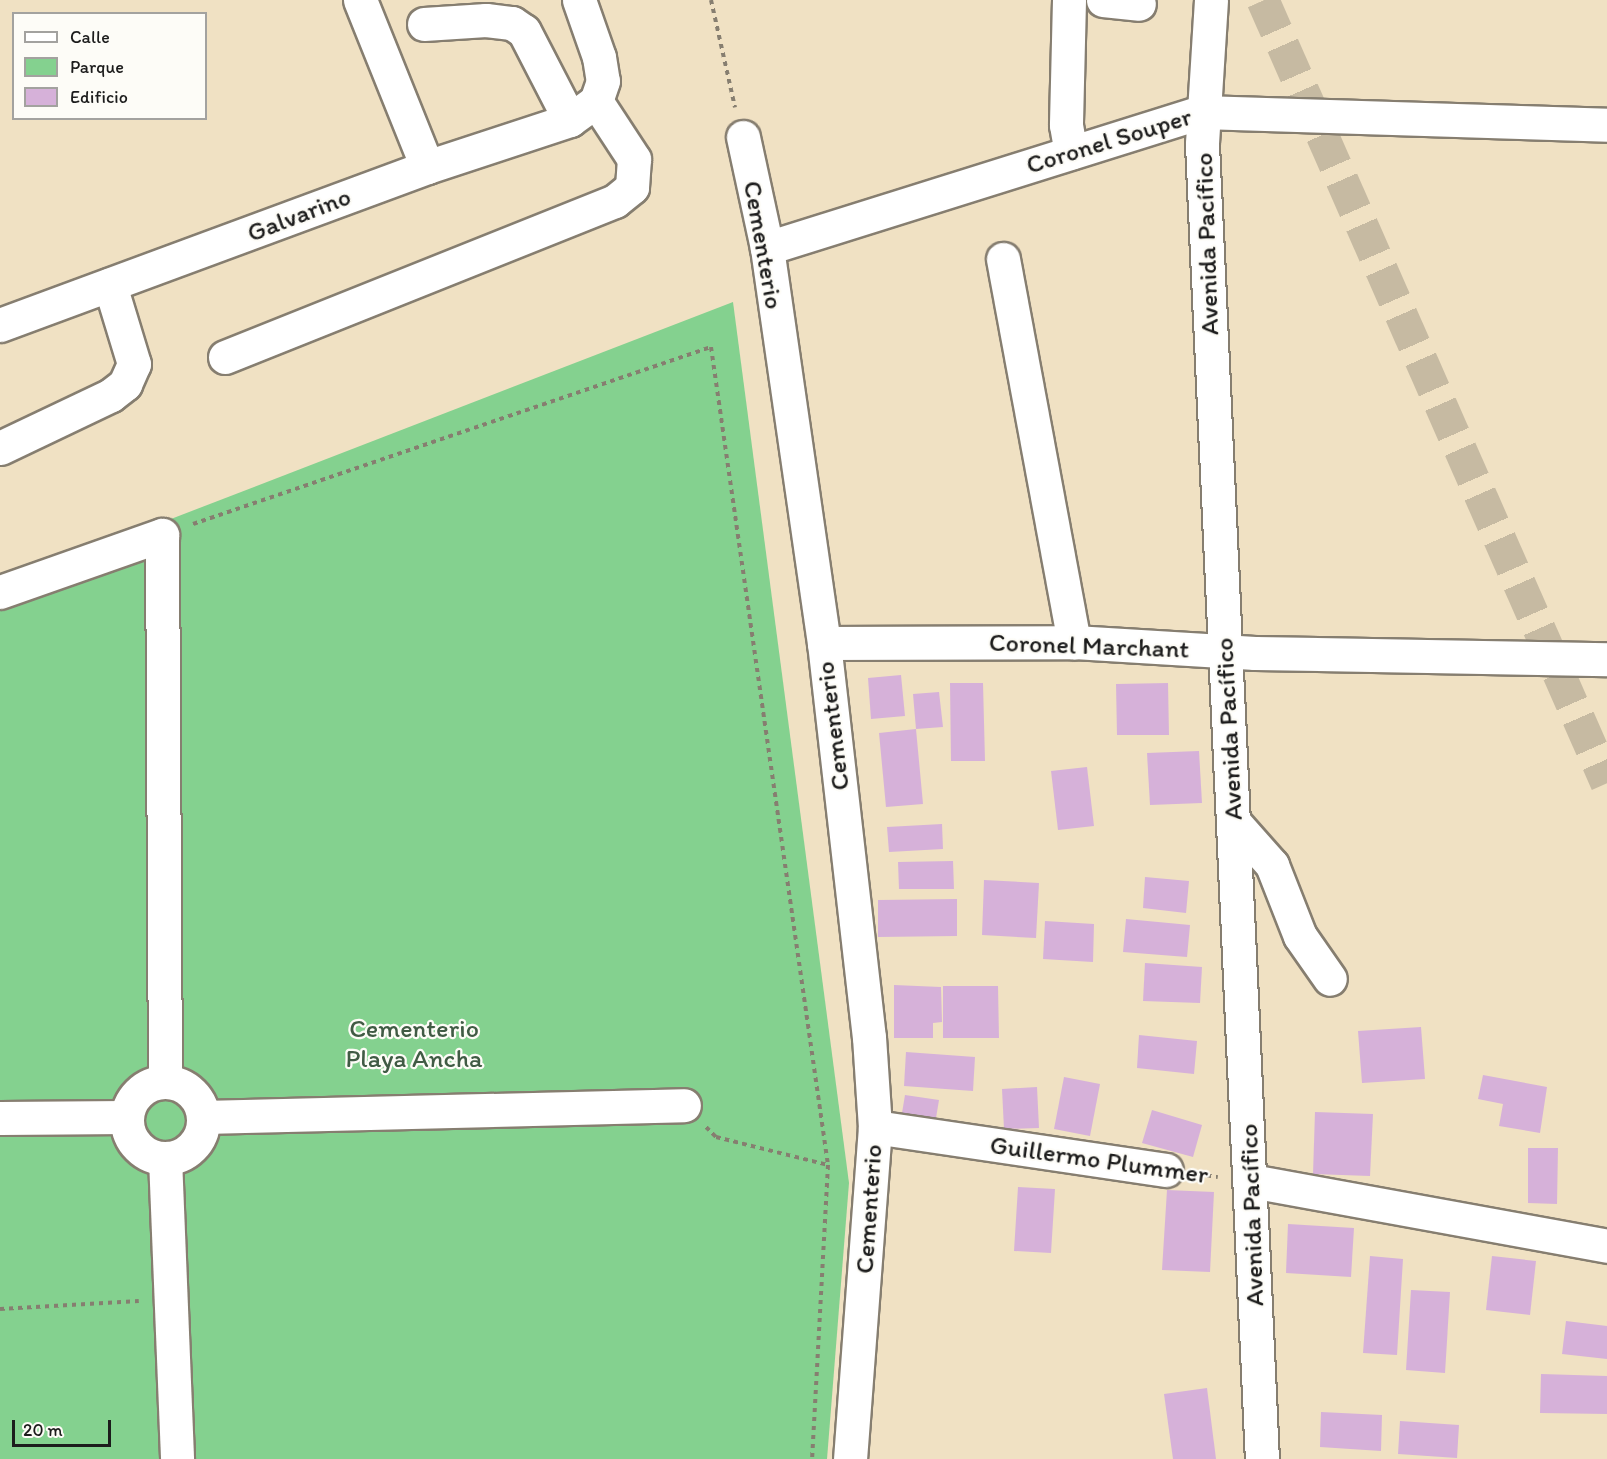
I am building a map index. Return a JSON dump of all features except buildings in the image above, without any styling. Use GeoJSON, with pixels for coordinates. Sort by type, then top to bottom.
{"type":"FeatureCollection","features":[{"type":"Feature","properties":{"kind":"street"},"geometry":{"type":"LineString","coordinates":[[360,0],[427,167]]}},
{"type":"Feature","properties":{"kind":"street"},"geometry":{"type":"LineString","coordinates":[[225,357],[615,201],[632,187],[634,159],[596,100],[603,81],[599,57],[579,0]]}},
{"type":"Feature","properties":{"kind":"street"},"geometry":{"type":"LineString","coordinates":[[1069,0],[1066,125],[1071,153]]}},
{"type":"Feature","properties":{"kind":"street"},"geometry":{"type":"LineString","coordinates":[[1103,0],[1139,4]]}},
{"type":"Feature","properties":{"kind":"street","name":"Avenida Pacífico"},"geometry":{"type":"LineString","coordinates":[[1211,0],[1202,112],[1224,651],[1251,1181],[1262,1459]]}},
{"type":"Feature","properties":{"kind":"street"},"geometry":{"type":"LineString","coordinates":[[424,24],[486,20],[512,23],[524,31],[570,120]]}},
{"type":"Feature","properties":{"kind":"street","name":"Galvarino"},"geometry":{"type":"LineString","coordinates":[[0,325],[427,167],[570,120],[596,100]]}},
{"type":"Feature","properties":{"kind":"street","name":"Coronel Souper"},"geometry":{"type":"LineString","coordinates":[[767,248],[1202,112],[1607,125]]}},
{"type":"Feature","properties":{"kind":"street","name":"Cementerio"},"geometry":{"type":"LineString","coordinates":[[743,137],[767,248],[824,643],[869,1037],[875,1127],[850,1459]]}},
{"type":"Feature","properties":{"kind":"street"},"geometry":{"type":"LineString","coordinates":[[1003,259],[1074,642]]}},
{"type":"Feature","properties":{"kind":"street"},"geometry":{"type":"LineString","coordinates":[[0,448],[111,395],[125,384],[134,364],[110,285]]}},
{"type":"Feature","properties":{"kind":"street"},"geometry":{"type":"LineString","coordinates":[[0,592],[162,535],[165,1082]]}},
{"type":"Feature","properties":{"kind":"street","name":"Coronel Marchant"},"geometry":{"type":"LineString","coordinates":[[824,643],[1074,642],[1224,651],[1607,659]]}},
{"type":"Feature","properties":{"kind":"street"},"geometry":{"type":"LineString","coordinates":[[1233,820],[1272,865],[1300,936],[1330,979]]}},
{"type":"Feature","properties":{"kind":"street"},"geometry":{"type":"LineString","coordinates":[[165,1082],[191,1092],[203,1117],[201,1132],[194,1146],[180,1155],[165,1158],[150,1155],[138,1146],[130,1132],[128,1117],[139,1092],[165,1082]]}},
{"type":"Feature","properties":{"kind":"street"},"geometry":{"type":"LineString","coordinates":[[203,1117],[684,1105]]}},
{"type":"Feature","properties":{"kind":"street"},"geometry":{"type":"LineString","coordinates":[[0,1118],[128,1117]]}},
{"type":"Feature","properties":{"kind":"street","name":"Guillermo Plummer"},"geometry":{"type":"LineString","coordinates":[[875,1127],[1166,1170]]}},
{"type":"Feature","properties":{"kind":"street"},"geometry":{"type":"LineString","coordinates":[[165,1158],[177,1459]]}},
{"type":"Feature","properties":{"kind":"street"},"geometry":{"type":"LineString","coordinates":[[1251,1181],[1607,1246]]}},
{"type":"Feature","properties":{"kind":"path"},"geometry":{"type":"LineString","coordinates":[[711,0],[743,137]]}},
{"type":"Feature","properties":{"kind":"path"},"geometry":{"type":"LineString","coordinates":[[162,535],[711,347],[828,1165],[812,1459]]}},
{"type":"Feature","properties":{"kind":"path"},"geometry":{"type":"LineString","coordinates":[[684,1105],[716,1137],[828,1165]]}},
{"type":"Feature","properties":{"kind":"path","name":"Guillermo Plummer"},"geometry":{"type":"LineString","coordinates":[[1166,1170],[1251,1181]]}},
{"type":"Feature","properties":{"kind":"path"},"geometry":{"type":"LineString","coordinates":[[0,1309],[172,1299]]}},
{"type":"Feature","properties":{"kind":"green space","name":"Cementerio Playa Ancha"},"geometry":{"type":"Polygon","coordinates":[[[733,302],[849,1183],[827,1459],[0,1459],[0,585],[733,302]]]}},
{"type":"Feature","properties":{"kind":"tunnel"},"geometry":{"type":"LineString","coordinates":[[1263,0],[1607,783]]}}]}
